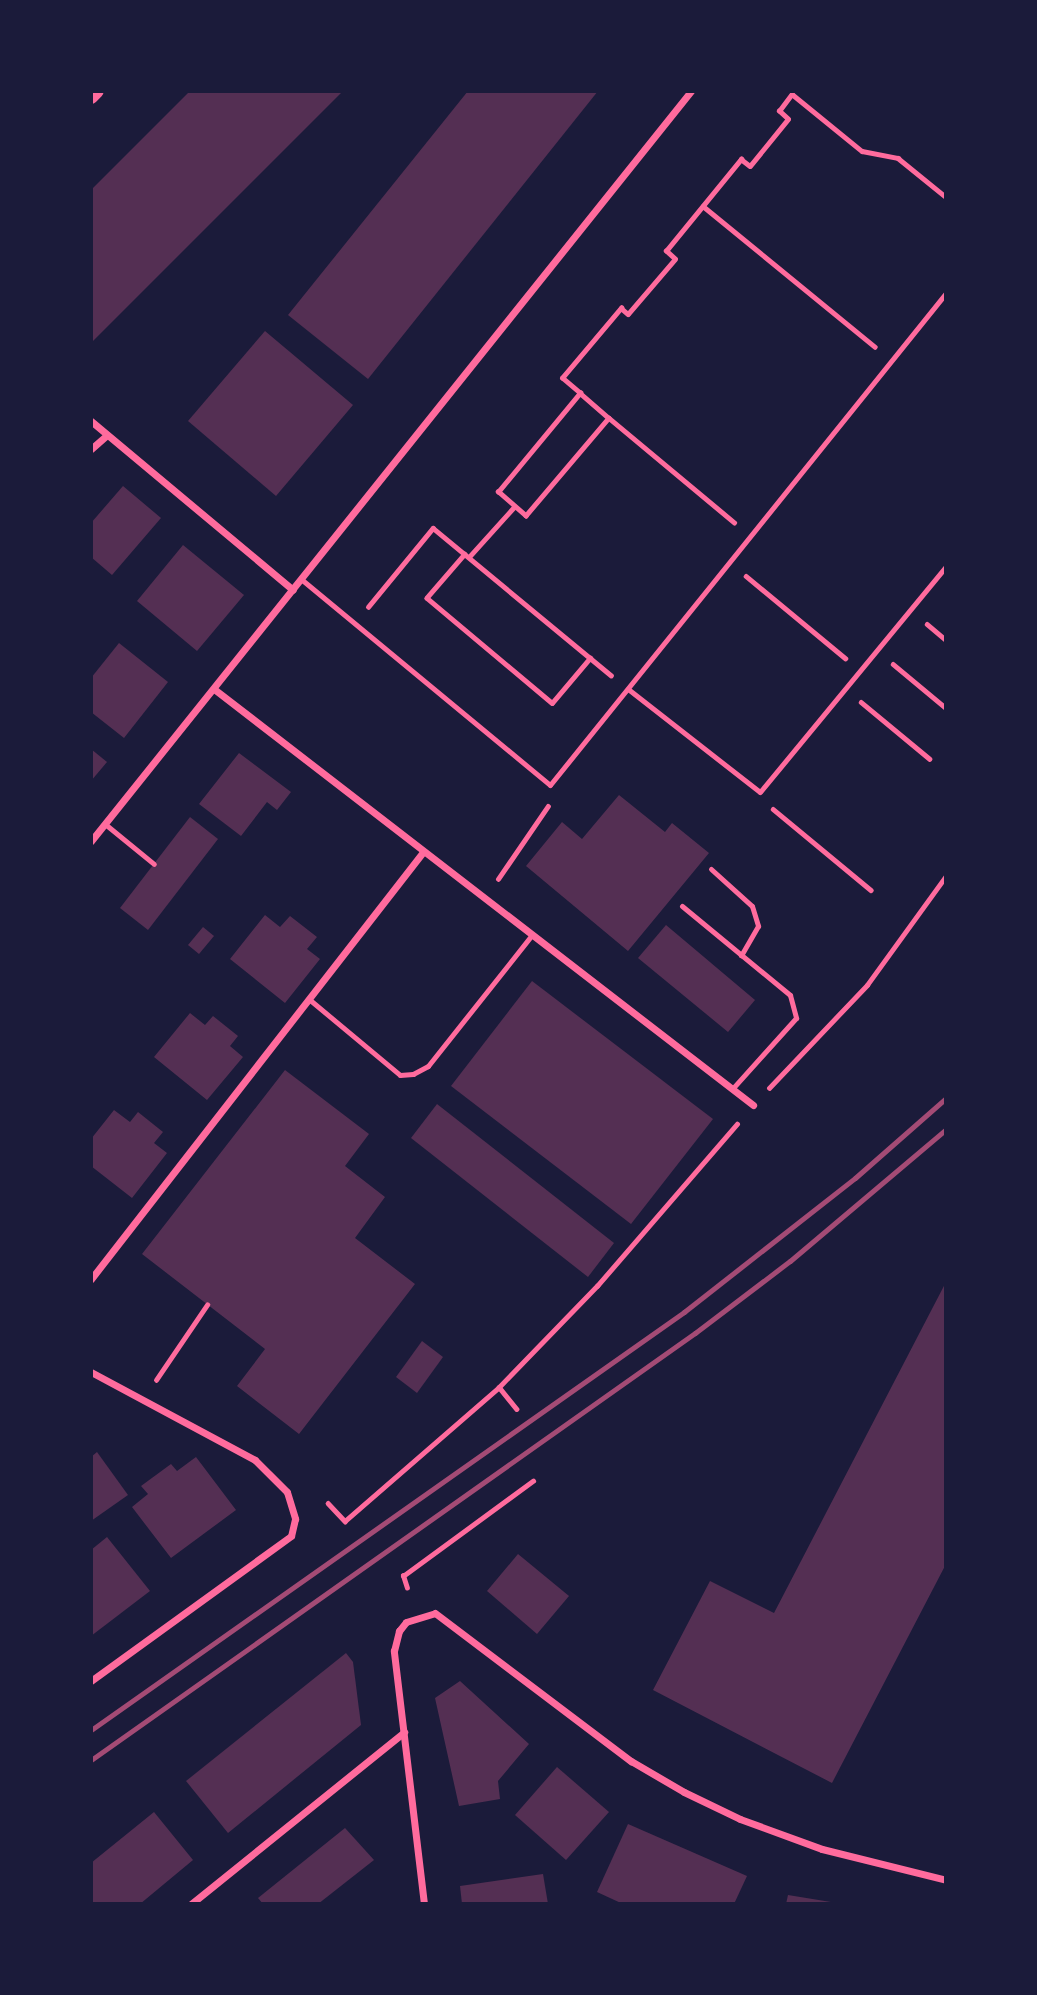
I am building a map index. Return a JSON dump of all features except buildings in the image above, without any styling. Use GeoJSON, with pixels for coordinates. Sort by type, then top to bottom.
{"type":"FeatureCollection","features":[{"type":"Feature","properties":{"kind":"main road"},"geometry":{"type":"LineString","coordinates":[[91,97],[97,91]]}},
{"type":"Feature","properties":{"kind":"street"},"geometry":{"type":"LineString","coordinates":[[91,841],[691,91]]}},
{"type":"Feature","properties":{"kind":"street"},"geometry":{"type":"LineString","coordinates":[[91,421],[293,590]]}},
{"type":"Feature","properties":{"kind":"street"},"geometry":{"type":"LineString","coordinates":[[91,449],[107,435]]}},
{"type":"Feature","properties":{"kind":"street"},"geometry":{"type":"LineString","coordinates":[[214,689],[753,1105]]}},
{"type":"Feature","properties":{"kind":"street"},"geometry":{"type":"LineString","coordinates":[[91,1279],[423,852]]}},
{"type":"Feature","properties":{"kind":"street"},"geometry":{"type":"LineString","coordinates":[[91,1373],[255,1460],[287,1492],[295,1519],[291,1536],[91,1681]]}},
{"type":"Feature","properties":{"kind":"street"},"geometry":{"type":"LineString","coordinates":[[424,1904],[396,1642],[399,1631],[418,1616],[444,1616],[631,1761],[740,1819],[822,1849],[946,1880]]}},
{"type":"Feature","properties":{"kind":"street"},"geometry":{"type":"LineString","coordinates":[[191,1904],[404,1732]]}},
{"type":"Feature","properties":{"kind":"lane"},"geometry":{"type":"LineString","coordinates":[[301,579],[550,785],[946,293]]}},
{"type":"Feature","properties":{"kind":"lane"},"geometry":{"type":"LineString","coordinates":[[628,689],[760,792],[946,566]]}},
{"type":"Feature","properties":{"kind":"lane"},"geometry":{"type":"LineString","coordinates":[[105,824],[154,864]]}},
{"type":"Feature","properties":{"kind":"lane"},"geometry":{"type":"LineString","coordinates":[[711,869],[752,906],[758,926],[741,956]]}},
{"type":"Feature","properties":{"kind":"lane"},"geometry":{"type":"LineString","coordinates":[[681,906],[790,995],[796,1018],[733,1088]]}},
{"type":"Feature","properties":{"kind":"lane"},"geometry":{"type":"LineString","coordinates":[[310,1000],[400,1074],[413,1074],[428,1066],[531,936]]}},
{"type":"Feature","properties":{"kind":"path"},"geometry":{"type":"LineString","coordinates":[[751,536],[562,378],[621,308],[628,314],[675,259],[666,251],[741,159],[750,166],[788,119],[779,111],[792,94],[862,151],[898,158],[946,197]]}},
{"type":"Feature","properties":{"kind":"path"},"geometry":{"type":"LineString","coordinates":[[703,205],[892,360]]}},
{"type":"Feature","properties":{"kind":"path"},"geometry":{"type":"LineString","coordinates":[[580,393],[498,492],[514,507],[526,516],[609,418]]}},
{"type":"Feature","properties":{"kind":"path"},"geometry":{"type":"LineString","coordinates":[[514,507],[427,598],[552,703],[590,658]]}},
{"type":"Feature","properties":{"kind":"path"},"geometry":{"type":"LineString","coordinates":[[354,624],[433,527],[628,689]]}},
{"type":"Feature","properties":{"kind":"path"},"geometry":{"type":"LineString","coordinates":[[729,562],[859,670]]}},
{"type":"Feature","properties":{"kind":"path"},"geometry":{"type":"LineString","coordinates":[[876,650],[946,708]]}},
{"type":"Feature","properties":{"kind":"path"},"geometry":{"type":"LineString","coordinates":[[844,688],[930,759]]}},
{"type":"Feature","properties":{"kind":"path"},"geometry":{"type":"LineString","coordinates":[[483,899],[548,812],[550,785]]}},
{"type":"Feature","properties":{"kind":"path"},"geometry":{"type":"LineString","coordinates":[[760,792],[768,805],[872,890]]}},
{"type":"Feature","properties":{"kind":"path"},"geometry":{"type":"LineString","coordinates":[[328,1503],[345,1521],[499,1387],[597,1286],[753,1105],[867,985],[946,876]]}},
{"type":"Feature","properties":{"kind":"path"},"geometry":{"type":"LineString","coordinates":[[156,1380],[207,1305]]}},
{"type":"Feature","properties":{"kind":"path"},"geometry":{"type":"LineString","coordinates":[[499,1387],[517,1409]]}},
{"type":"Feature","properties":{"kind":"path"},"geometry":{"type":"LineString","coordinates":[[407,1588],[403,1576],[533,1481]]}},
{"type":"Feature","properties":{"kind":"railway"},"geometry":{"type":"LineString","coordinates":[[91,1730],[684,1312],[855,1178],[946,1098]]}},
{"type":"Feature","properties":{"kind":"railway"},"geometry":{"type":"LineString","coordinates":[[91,1760],[695,1333],[790,1261],[946,1129]]}}]}
